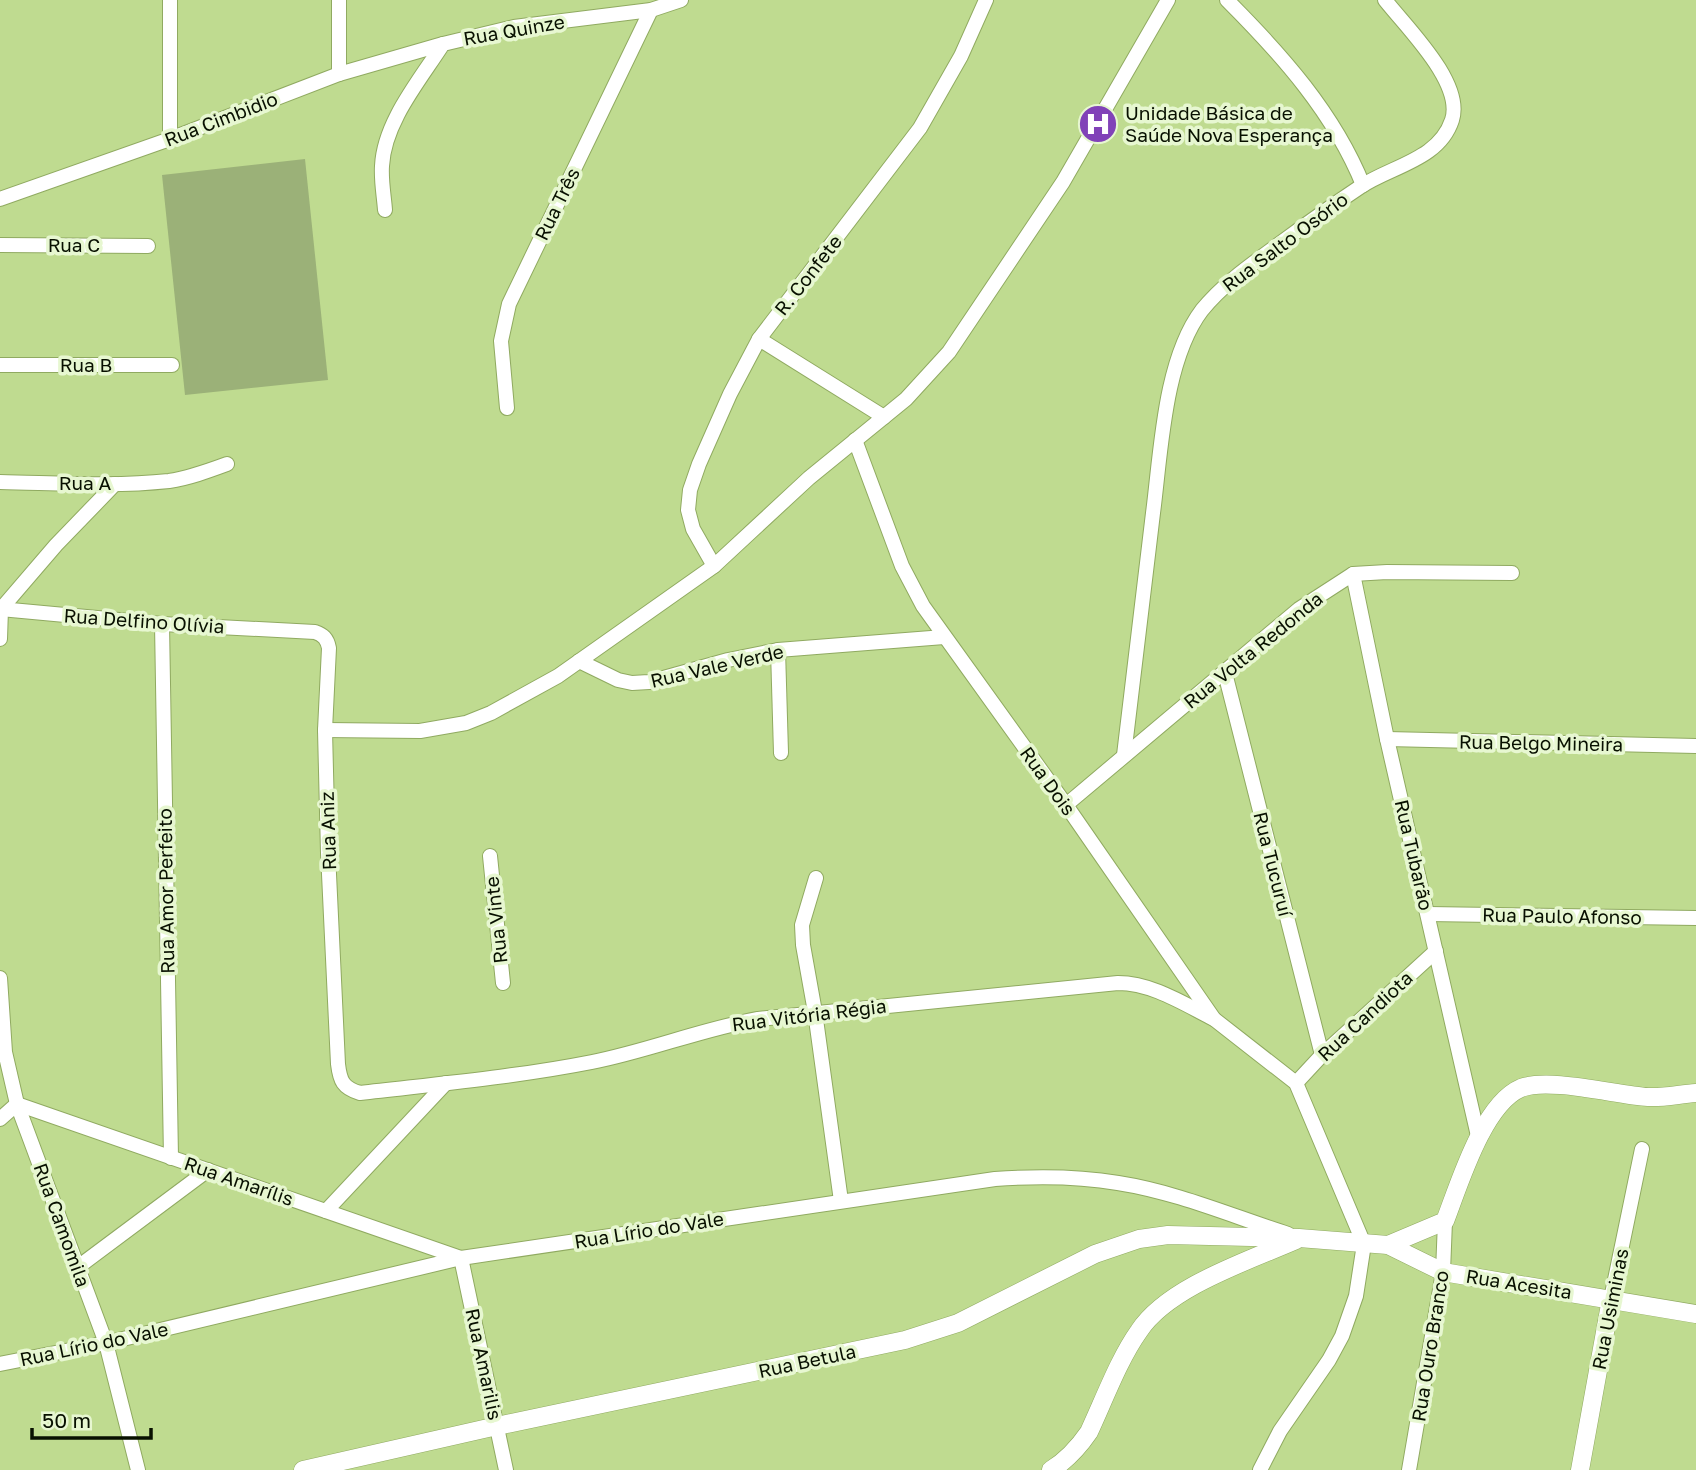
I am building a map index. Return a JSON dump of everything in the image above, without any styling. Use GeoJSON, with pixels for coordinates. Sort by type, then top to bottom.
{"type":"FeatureCollection","features":[{"type":"Feature","properties":{"kind":"street"},"geometry":{"type":"LineString","coordinates":[[170,0],[170,139]]}},
{"type":"Feature","properties":{"kind":"street"},"geometry":{"type":"LineString","coordinates":[[339,0],[339,74]]}},
{"type":"Feature","properties":{"kind":"street","name":"Rua Quinze"},"geometry":{"type":"LineString","coordinates":[[385,210],[382,166],[385,147],[403,106],[443,44],[514,27],[651,10],[681,0]]}},
{"type":"Feature","properties":{"kind":"street","name":"R. Confete"},"geometry":{"type":"LineString","coordinates":[[714,566],[692,529],[688,510],[690,490],[730,394],[759,339],[920,128],[961,56],[986,0]]}},
{"type":"Feature","properties":{"kind":"street"},"geometry":{"type":"LineString","coordinates":[[325,730],[408,732],[466,723],[491,713],[579,661],[714,566],[800,486],[926,380],[949,352],[1063,181],[1168,0]]}},
{"type":"Feature","properties":{"kind":"street"},"geometry":{"type":"LineString","coordinates":[[1227,0],[1267,39],[1328,119],[1345,143],[1363,185]]}},
{"type":"Feature","properties":{"kind":"street","name":"Rua Salto Osório"},"geometry":{"type":"LineString","coordinates":[[1124,755],[1163,436],[1175,366],[1181,348],[1202,311],[1230,282],[1363,185],[1426,154],[1446,133],[1454,113],[1454,102],[1446,79],[1385,0]]}},
{"type":"Feature","properties":{"kind":"street","name":"Rua Três"},"geometry":{"type":"LineString","coordinates":[[507,408],[501,341],[509,304],[651,10]]}},
{"type":"Feature","properties":{"kind":"street","name":"Rua Cimbidio"},"geometry":{"type":"LineString","coordinates":[[0,199],[170,139],[339,74],[443,44]]}},
{"type":"Feature","properties":{"kind":"street","name":"Rua C"},"geometry":{"type":"LineString","coordinates":[[0,245],[148,246]]}},
{"type":"Feature","properties":{"kind":"street"},"geometry":{"type":"LineString","coordinates":[[759,339],[884,417]]}},
{"type":"Feature","properties":{"kind":"street","name":"Rua B"},"geometry":{"type":"LineString","coordinates":[[0,365],[172,365]]}},
{"type":"Feature","properties":{"kind":"street","name":"Rua Dois"},"geometry":{"type":"LineString","coordinates":[[855,440],[902,566],[923,606],[944,637],[1066,805],[1214,1019],[1297,1083]]}},
{"type":"Feature","properties":{"kind":"street","name":"Rua A"},"geometry":{"type":"LineString","coordinates":[[0,482],[115,484],[170,481],[195,476],[227,464]]}},
{"type":"Feature","properties":{"kind":"street"},"geometry":{"type":"LineString","coordinates":[[0,639],[1,609],[55,545],[115,484]]}},
{"type":"Feature","properties":{"kind":"street","name":"Rua Volta Redonda"},"geometry":{"type":"LineString","coordinates":[[1066,805],[1299,609],[1353,574],[1512,573]]}},
{"type":"Feature","properties":{"kind":"street","name":"Rua Tubarão"},"geometry":{"type":"LineString","coordinates":[[1353,574],[1387,739],[1478,1136]]}},
{"type":"Feature","properties":{"kind":"street","name":"Rua Delfino Olívia"},"geometry":{"type":"LineString","coordinates":[[1,609],[162,624],[288,629]]}},
{"type":"Feature","properties":{"kind":"street","name":"Rua Amor Perfeito"},"geometry":{"type":"LineString","coordinates":[[162,624],[171,1158]]}},
{"type":"Feature","properties":{"kind":"street","name":"Rua Aniz"},"geometry":{"type":"LineString","coordinates":[[288,629],[322,634],[328,640],[329,648],[325,730],[338,1065]]}},
{"type":"Feature","properties":{"kind":"street","name":"Rua Vale Verde"},"geometry":{"type":"LineString","coordinates":[[579,661],[610,677],[632,683],[649,682],[728,660],[778,650],[944,637]]}},
{"type":"Feature","properties":{"kind":"street"},"geometry":{"type":"LineString","coordinates":[[778,650],[781,753]]}},
{"type":"Feature","properties":{"kind":"street","name":"Rua Tucuruí"},"geometry":{"type":"LineString","coordinates":[[1225,673],[1322,1055]]}},
{"type":"Feature","properties":{"kind":"street","name":"Rua Belgo Mineira"},"geometry":{"type":"LineString","coordinates":[[1387,739],[1696,746]]}},
{"type":"Feature","properties":{"kind":"street","name":"Rua Vinte"},"geometry":{"type":"LineString","coordinates":[[490,856],[503,983]]}},
{"type":"Feature","properties":{"kind":"street"},"geometry":{"type":"LineString","coordinates":[[816,877],[805,912],[802,935],[841,1201]]}},
{"type":"Feature","properties":{"kind":"street","name":"Rua Paulo Afonso"},"geometry":{"type":"LineString","coordinates":[[1428,914],[1696,918]]}},
{"type":"Feature","properties":{"kind":"street","name":"Rua Candiota"},"geometry":{"type":"LineString","coordinates":[[1297,1083],[1322,1055],[1436,951]]}},
{"type":"Feature","properties":{"kind":"street","name":"Rua Camomila"},"geometry":{"type":"LineString","coordinates":[[0,978],[5,1052],[17,1104],[106,1343],[138,1470]]}},
{"type":"Feature","properties":{"kind":"street","name":"Rua Vitória Régia"},"geometry":{"type":"LineString","coordinates":[[338,1065],[340,1079],[347,1089],[359,1093],[590,1062],[758,1018],[1129,984],[1153,990],[1214,1019]]}},
{"type":"Feature","properties":{"kind":"street"},"geometry":{"type":"LineString","coordinates":[[326,1212],[446,1083]]}},
{"type":"Feature","properties":{"kind":"street"},"geometry":{"type":"LineString","coordinates":[[1260,1470],[1286,1423],[1342,1336],[1356,1296],[1364,1244],[1297,1083]]}},
{"type":"Feature","properties":{"kind":"street","name":"Rua Ouro Branco"},"geometry":{"type":"LineString","coordinates":[[1409,1470],[1444,1272],[1445,1220],[1478,1136],[1507,1097],[1519,1089],[1533,1085],[1651,1097],[1696,1093]]}},
{"type":"Feature","properties":{"kind":"street"},"geometry":{"type":"LineString","coordinates":[[0,1119],[17,1104]]}},
{"type":"Feature","properties":{"kind":"street","name":"Rua Amarílis"},"geometry":{"type":"LineString","coordinates":[[17,1104],[461,1258]]}},
{"type":"Feature","properties":{"kind":"street","name":"Rua Usiminas"},"geometry":{"type":"LineString","coordinates":[[1580,1470],[1611,1298],[1642,1149]]}},
{"type":"Feature","properties":{"kind":"street"},"geometry":{"type":"LineString","coordinates":[[78,1267],[208,1170]]}},
{"type":"Feature","properties":{"kind":"street","name":"Rua Lírio do Vale"},"geometry":{"type":"LineString","coordinates":[[0,1364],[106,1343],[461,1258],[995,1179],[1052,1176],[1088,1178],[1148,1189],[1299,1238]]}},
{"type":"Feature","properties":{"kind":"street"},"geometry":{"type":"LineString","coordinates":[[1051,1470],[1068,1458],[1084,1438],[1139,1330],[1160,1308],[1183,1291],[1299,1238],[1388,1245],[1445,1220]]}},
{"type":"Feature","properties":{"kind":"street","name":"Rua Betula"},"geometry":{"type":"LineString","coordinates":[[303,1470],[930,1334],[991,1307],[1077,1262],[1115,1246],[1139,1240],[1196,1234],[1299,1238]]}},
{"type":"Feature","properties":{"kind":"street","name":"Rua Acesita"},"geometry":{"type":"LineString","coordinates":[[1388,1245],[1444,1272],[1696,1314]]}},
{"type":"Feature","properties":{"kind":"street","name":"Rua Amarilis"},"geometry":{"type":"LineString","coordinates":[[461,1258],[506,1470]]}},
{"type":"Feature","properties":{"kind":"green space"},"geometry":{"type":"Polygon","coordinates":[[[305,159],[328,380],[185,395],[162,175],[305,159]]]}},
{"type":"Feature","properties":{"kind":"place","name":"Unidade Básica de Saúde Nova Esperança"},"geometry":{"type":"Point","coordinates":[1098,124]}}]}
